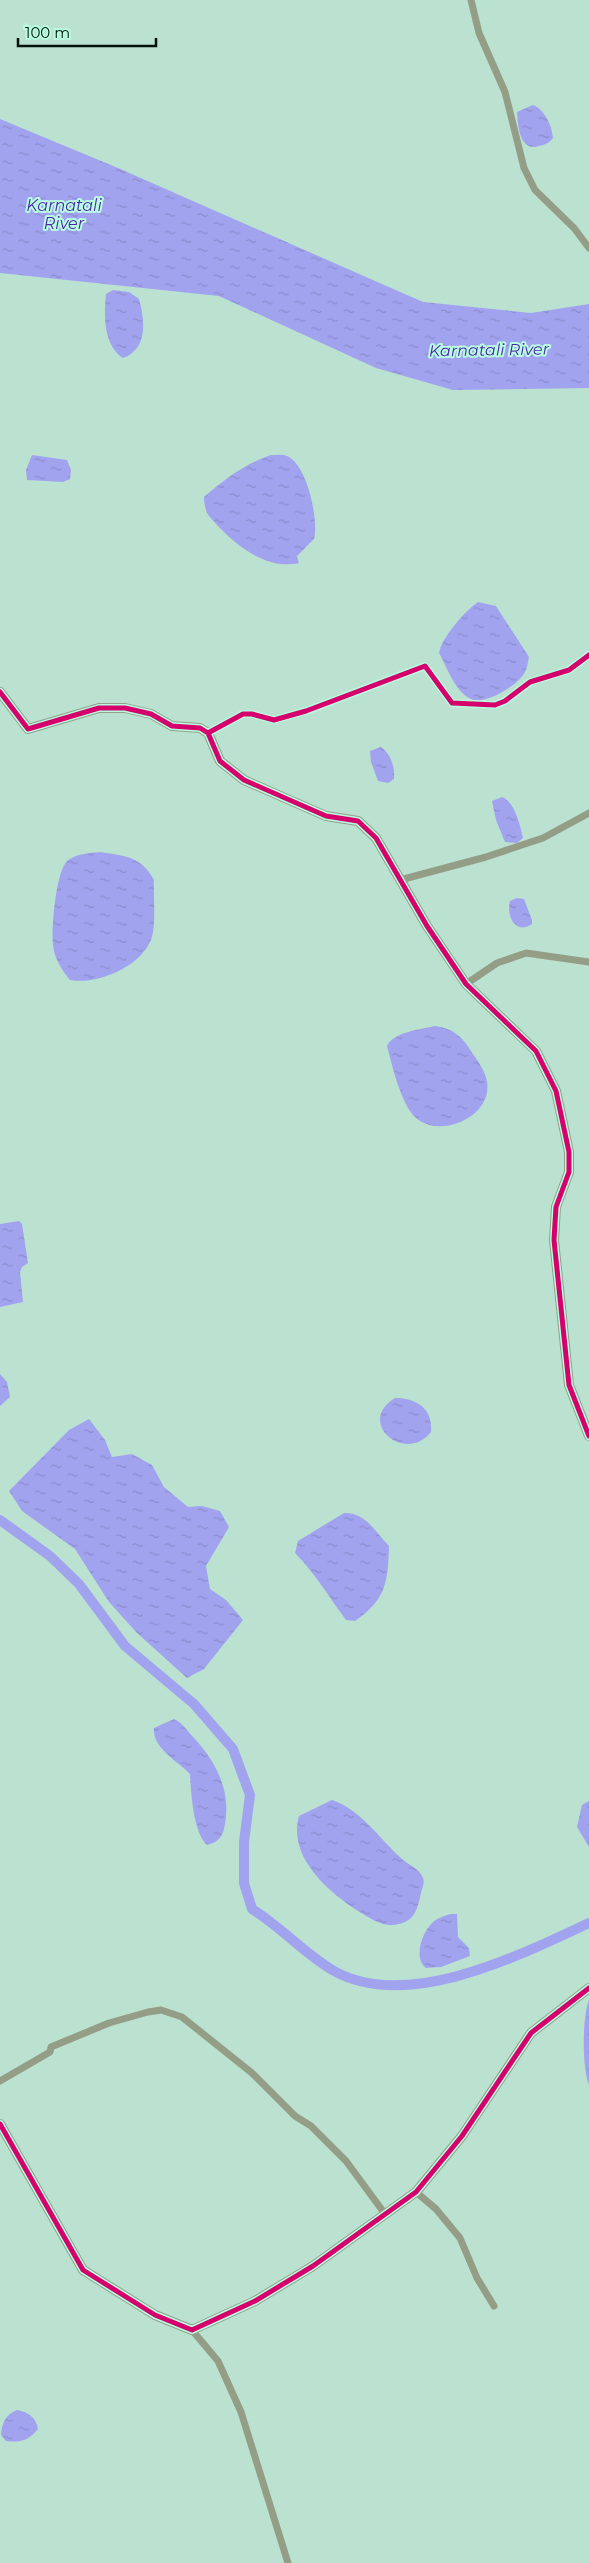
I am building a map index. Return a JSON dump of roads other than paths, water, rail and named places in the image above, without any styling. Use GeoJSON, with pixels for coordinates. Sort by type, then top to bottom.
{"type":"FeatureCollection","features":[{"type":"Feature","properties":{"kind":"street"},"geometry":{"type":"LineString","coordinates":[[472,0],[479,33],[505,92],[524,168],[535,190],[574,228],[589,248]]}},
{"type":"Feature","properties":{"kind":"street"},"geometry":{"type":"LineString","coordinates":[[208,733],[243,714],[252,714],[274,720],[356,693],[406,674],[416,667],[425,666],[452,703],[495,705],[506,701],[530,682],[569,670],[589,655]]}},
{"type":"Feature","properties":{"kind":"street"},"geometry":{"type":"LineString","coordinates":[[0,692],[28,729],[99,708],[125,708],[151,714],[172,726],[200,728],[208,733],[220,761],[244,780],[326,816],[358,821],[376,838],[427,926],[466,984],[536,1051],[556,1091],[569,1152],[568,1172],[556,1207],[554,1240],[569,1385],[589,1436]]}},
{"type":"Feature","properties":{"kind":"street"},"geometry":{"type":"LineString","coordinates":[[400,880],[486,857],[543,838],[589,813]]}},
{"type":"Feature","properties":{"kind":"street"},"geometry":{"type":"LineString","coordinates":[[466,984],[497,963],[526,953],[589,962]]}},
{"type":"Feature","properties":{"kind":"street"},"geometry":{"type":"LineString","coordinates":[[192,2330],[213,2322],[276,2289],[313,2266],[416,2192],[462,2136],[532,2033],[589,1988]]}},
{"type":"Feature","properties":{"kind":"street"},"geometry":{"type":"LineString","coordinates":[[0,2081],[50,2052],[51,2047],[109,2023],[161,2010],[182,2017],[252,2073],[295,2116],[311,2126],[346,2161],[386,2214]]}},
{"type":"Feature","properties":{"kind":"street"},"geometry":{"type":"LineString","coordinates":[[0,2124],[83,2270],[155,2315],[192,2330],[218,2360],[241,2412],[288,2563]]}},
{"type":"Feature","properties":{"kind":"street"},"geometry":{"type":"LineString","coordinates":[[416,2192],[436,2209],[460,2238],[477,2278],[494,2306]]}},
{"type":"Feature","properties":{"kind":"water"},"geometry":{"type":"Polygon","coordinates":[[[533,105],[547,119],[553,138],[541,146],[533,147],[524,142],[521,137],[517,112],[533,105]]]}},
{"type":"Feature","properties":{"kind":"water","name":"Karnatali River"},"geometry":{"type":"Polygon","coordinates":[[[0,119],[118,168],[423,302],[531,313],[589,304],[589,388],[453,390],[376,368],[219,296],[0,273],[0,119]]]}},
{"type":"Feature","properties":{"kind":"water"},"geometry":{"type":"Polygon","coordinates":[[[113,290],[129,292],[139,299],[143,316],[141,341],[131,354],[123,358],[116,352],[108,338],[106,329],[106,294],[113,290]]]}},
{"type":"Feature","properties":{"kind":"water"},"geometry":{"type":"Polygon","coordinates":[[[32,455],[67,460],[71,470],[70,479],[63,482],[27,480],[26,470],[32,455]]]}},
{"type":"Feature","properties":{"kind":"water"},"geometry":{"type":"Polygon","coordinates":[[[271,455],[285,455],[294,461],[306,481],[310,493],[315,519],[314,539],[297,556],[299,563],[276,563],[265,560],[244,549],[209,516],[204,503],[204,497],[227,478],[243,467],[271,455]]]}},
{"type":"Feature","properties":{"kind":"water"},"geometry":{"type":"Polygon","coordinates":[[[478,602],[496,606],[529,657],[527,667],[521,678],[508,689],[482,700],[469,698],[459,689],[439,653],[455,625],[478,602]]]}},
{"type":"Feature","properties":{"kind":"water"},"geometry":{"type":"Polygon","coordinates":[[[381,747],[390,757],[394,770],[394,779],[388,783],[378,781],[371,762],[370,751],[381,747]]]}},
{"type":"Feature","properties":{"kind":"water"},"geometry":{"type":"Polygon","coordinates":[[[502,797],[514,809],[518,821],[523,838],[517,843],[505,842],[496,820],[492,801],[502,797]]]}},
{"type":"Feature","properties":{"kind":"water"},"geometry":{"type":"Polygon","coordinates":[[[100,852],[132,858],[144,866],[154,880],[152,936],[144,951],[136,960],[115,973],[92,980],[70,980],[59,964],[53,945],[57,888],[63,867],[67,861],[83,854],[100,852]]]}},
{"type":"Feature","properties":{"kind":"water"},"geometry":{"type":"Polygon","coordinates":[[[517,898],[524,899],[532,920],[532,924],[526,927],[517,926],[511,918],[510,901],[517,898]]]}},
{"type":"Feature","properties":{"kind":"water"},"geometry":{"type":"Polygon","coordinates":[[[435,1026],[451,1031],[464,1041],[481,1065],[487,1082],[487,1094],[482,1105],[473,1115],[450,1125],[437,1126],[425,1124],[410,1111],[398,1084],[387,1046],[390,1041],[401,1034],[435,1026]]]}},
{"type":"Feature","properties":{"kind":"water"},"geometry":{"type":"Polygon","coordinates":[[[19,1221],[22,1224],[28,1263],[22,1267],[20,1272],[23,1302],[0,1307],[0,1224],[19,1221]]]}},
{"type":"Feature","properties":{"kind":"water"},"geometry":{"type":"Polygon","coordinates":[[[0,1374],[7,1382],[10,1397],[0,1406],[0,1374]]]}},
{"type":"Feature","properties":{"kind":"water"},"geometry":{"type":"Polygon","coordinates":[[[395,1398],[416,1402],[426,1411],[431,1424],[431,1432],[420,1441],[409,1444],[398,1442],[388,1436],[382,1428],[380,1418],[384,1408],[395,1398]]]}},
{"type":"Feature","properties":{"kind":"water"},"geometry":{"type":"Polygon","coordinates":[[[89,1419],[105,1440],[112,1457],[132,1454],[152,1465],[164,1487],[188,1507],[202,1506],[220,1511],[229,1527],[206,1566],[210,1589],[226,1600],[243,1620],[204,1669],[187,1678],[137,1633],[109,1602],[75,1549],[22,1511],[9,1491],[69,1430],[89,1419]]]}},
{"type":"Feature","properties":{"kind":"water"},"geometry":{"type":"Polygon","coordinates":[[[344,1513],[364,1519],[389,1546],[388,1570],[379,1598],[355,1621],[346,1620],[295,1553],[298,1541],[344,1513]]]}},
{"type":"Feature","properties":{"kind":"water"},"geometry":{"type":"Polygon","coordinates":[[[174,1719],[185,1727],[202,1747],[215,1767],[224,1788],[226,1812],[222,1835],[215,1842],[207,1845],[202,1839],[196,1822],[190,1774],[161,1748],[154,1735],[154,1728],[174,1719]]]}},
{"type":"Feature","properties":{"kind":"water"},"geometry":{"type":"Polygon","coordinates":[[[332,1800],[361,1817],[423,1878],[424,1882],[420,1900],[416,1911],[410,1919],[399,1924],[387,1925],[369,1918],[338,1897],[314,1874],[299,1846],[297,1831],[299,1816],[332,1800]]]}},
{"type":"Feature","properties":{"kind":"water"},"geometry":{"type":"Polygon","coordinates":[[[589,1801],[589,1847],[577,1827],[582,1805],[589,1801]]]}},
{"type":"Feature","properties":{"kind":"water"},"geometry":{"type":"Polygon","coordinates":[[[457,1914],[458,1937],[469,1948],[470,1956],[441,1967],[426,1968],[420,1958],[422,1939],[432,1923],[438,1918],[457,1914]]]}},
{"type":"Feature","properties":{"kind":"water"},"geometry":{"type":"Polygon","coordinates":[[[589,2000],[589,2085],[585,2067],[584,2043],[585,2018],[589,2000]]]}},
{"type":"Feature","properties":{"kind":"water"},"geometry":{"type":"Polygon","coordinates":[[[17,2410],[31,2416],[38,2429],[24,2440],[16,2442],[6,2441],[1,2435],[3,2423],[10,2414],[17,2410]]]}},
{"type":"Feature","properties":{"kind":"waterway"},"geometry":{"type":"LineString","coordinates":[[0,1520],[50,1556],[79,1584],[125,1646],[194,1704],[233,1749],[250,1795],[244,1842],[244,1883],[252,1909],[334,1971],[363,1982],[395,1985],[429,1982],[498,1963],[589,1923]]}}]}
